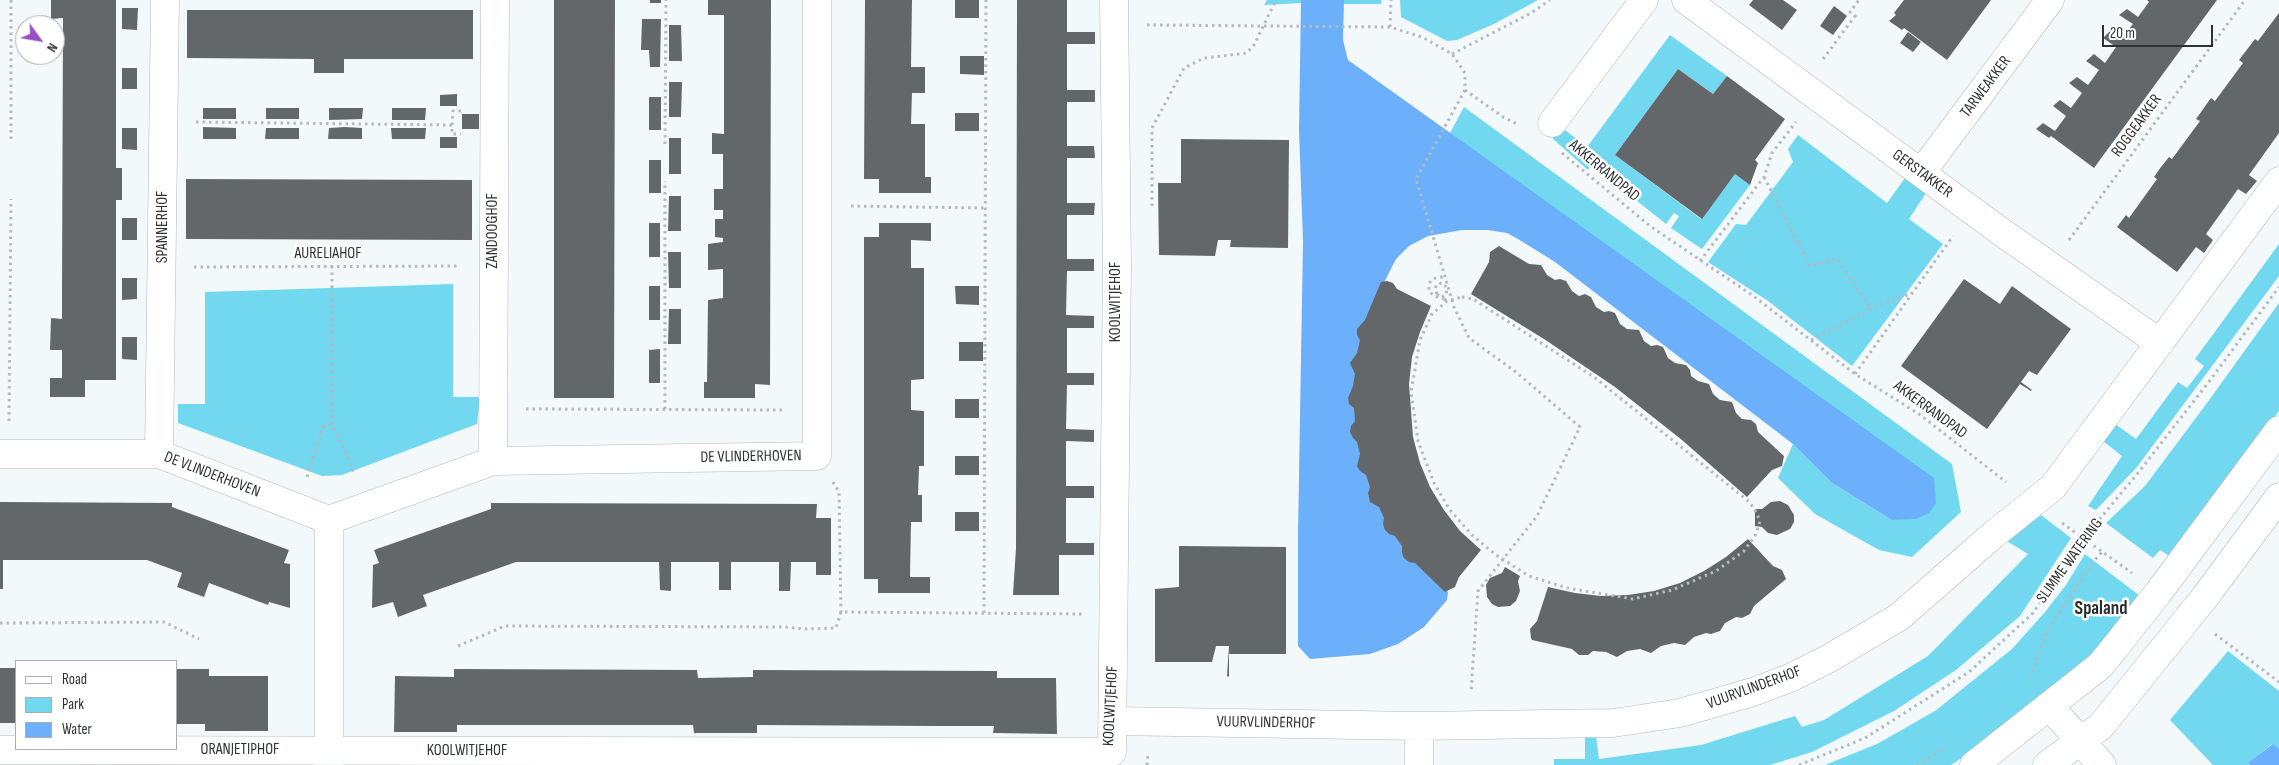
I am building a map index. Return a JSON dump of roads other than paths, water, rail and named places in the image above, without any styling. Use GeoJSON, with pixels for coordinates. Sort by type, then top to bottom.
{"type":"FeatureCollection","features":[{"type":"Feature","properties":{"kind":"street","name":"SPANNERHOF"},"geometry":{"type":"LineString","coordinates":[[159,454],[163,268],[165,0]]}},
{"type":"Feature","properties":{"kind":"street","name":"ZANDOOGHOF"},"geometry":{"type":"LineString","coordinates":[[493,461],[495,0]]}},
{"type":"Feature","properties":{"kind":"street","name":"DE VLINDERHOVEN"},"geometry":{"type":"LineString","coordinates":[[4,454],[159,454],[297,508],[337,518],[493,461],[817,456],[817,0]]}},
{"type":"Feature","properties":{"kind":"street"},"geometry":{"type":"LineString","coordinates":[[1540,126],[1644,0]]}},
{"type":"Feature","properties":{"kind":"street","name":"GERSTAKKER"},"geometry":{"type":"LineString","coordinates":[[1686,0],[1921,174],[2160,344]]}},
{"type":"Feature","properties":{"kind":"street","name":"TARWEAKKER"},"geometry":{"type":"LineString","coordinates":[[1921,174],[2050,0]]}},
{"type":"Feature","properties":{"kind":"street","name":"KOOLWITJEHOF"},"geometry":{"type":"LineString","coordinates":[[329,758],[1112,752],[1117,274],[1114,13]]}},
{"type":"Feature","properties":{"kind":"street"},"geometry":{"type":"LineString","coordinates":[[2160,344],[2279,181]]}},
{"type":"Feature","properties":{"kind":"street","name":"VUURVLINDERHOF"},"geometry":{"type":"LineString","coordinates":[[1113,721],[1419,726],[1613,723],[1680,714],[1753,692],[1790,678],[1828,659],[1898,617],[1994,535],[2035,503],[2053,487],[2160,344]]}},
{"type":"Feature","properties":{"kind":"street"},"geometry":{"type":"LineString","coordinates":[[1974,765],[2101,665],[2158,593],[2279,430]]}},
{"type":"Feature","properties":{"kind":"street"},"geometry":{"type":"LineString","coordinates":[[2047,765],[2101,726],[2205,597],[2279,497]]}},
{"type":"Feature","properties":{"kind":"street"},"geometry":{"type":"LineString","coordinates":[[329,758],[337,518]]}},
{"type":"Feature","properties":{"kind":"street"},"geometry":{"type":"LineString","coordinates":[[2050,707],[2102,765]]}},
{"type":"Feature","properties":{"kind":"street"},"geometry":{"type":"LineString","coordinates":[[1418,765],[1419,726]]}},
{"type":"Feature","properties":{"kind":"street","name":"ORANJETIPHOF"},"geometry":{"type":"LineString","coordinates":[[0,750],[329,758]]}},
{"type":"Feature","properties":{"kind":"water"},"geometry":{"type":"Polygon","coordinates":[[[1301,0],[1344,0],[1343,40],[1348,60],[1934,478],[1936,503],[1929,513],[1916,519],[1892,520],[1832,483],[1793,444],[1555,262],[1518,239],[1507,233],[1488,230],[1462,230],[1428,236],[1409,246],[1396,259],[1371,308],[1416,560],[1448,592],[1447,600],[1424,627],[1398,644],[1370,654],[1310,659],[1298,646],[1303,241],[1299,130],[1301,0]]]}},
{"type":"Feature","properties":{"kind":"water"},"geometry":{"type":"Polygon","coordinates":[[[2273,744],[2279,749],[2279,765],[2250,765],[2248,763],[2273,744]]]}},
{"type":"Feature","properties":{"kind":"district","name":"Spaland"},"geometry":{"type":"Point","coordinates":[2101,609]}}]}
